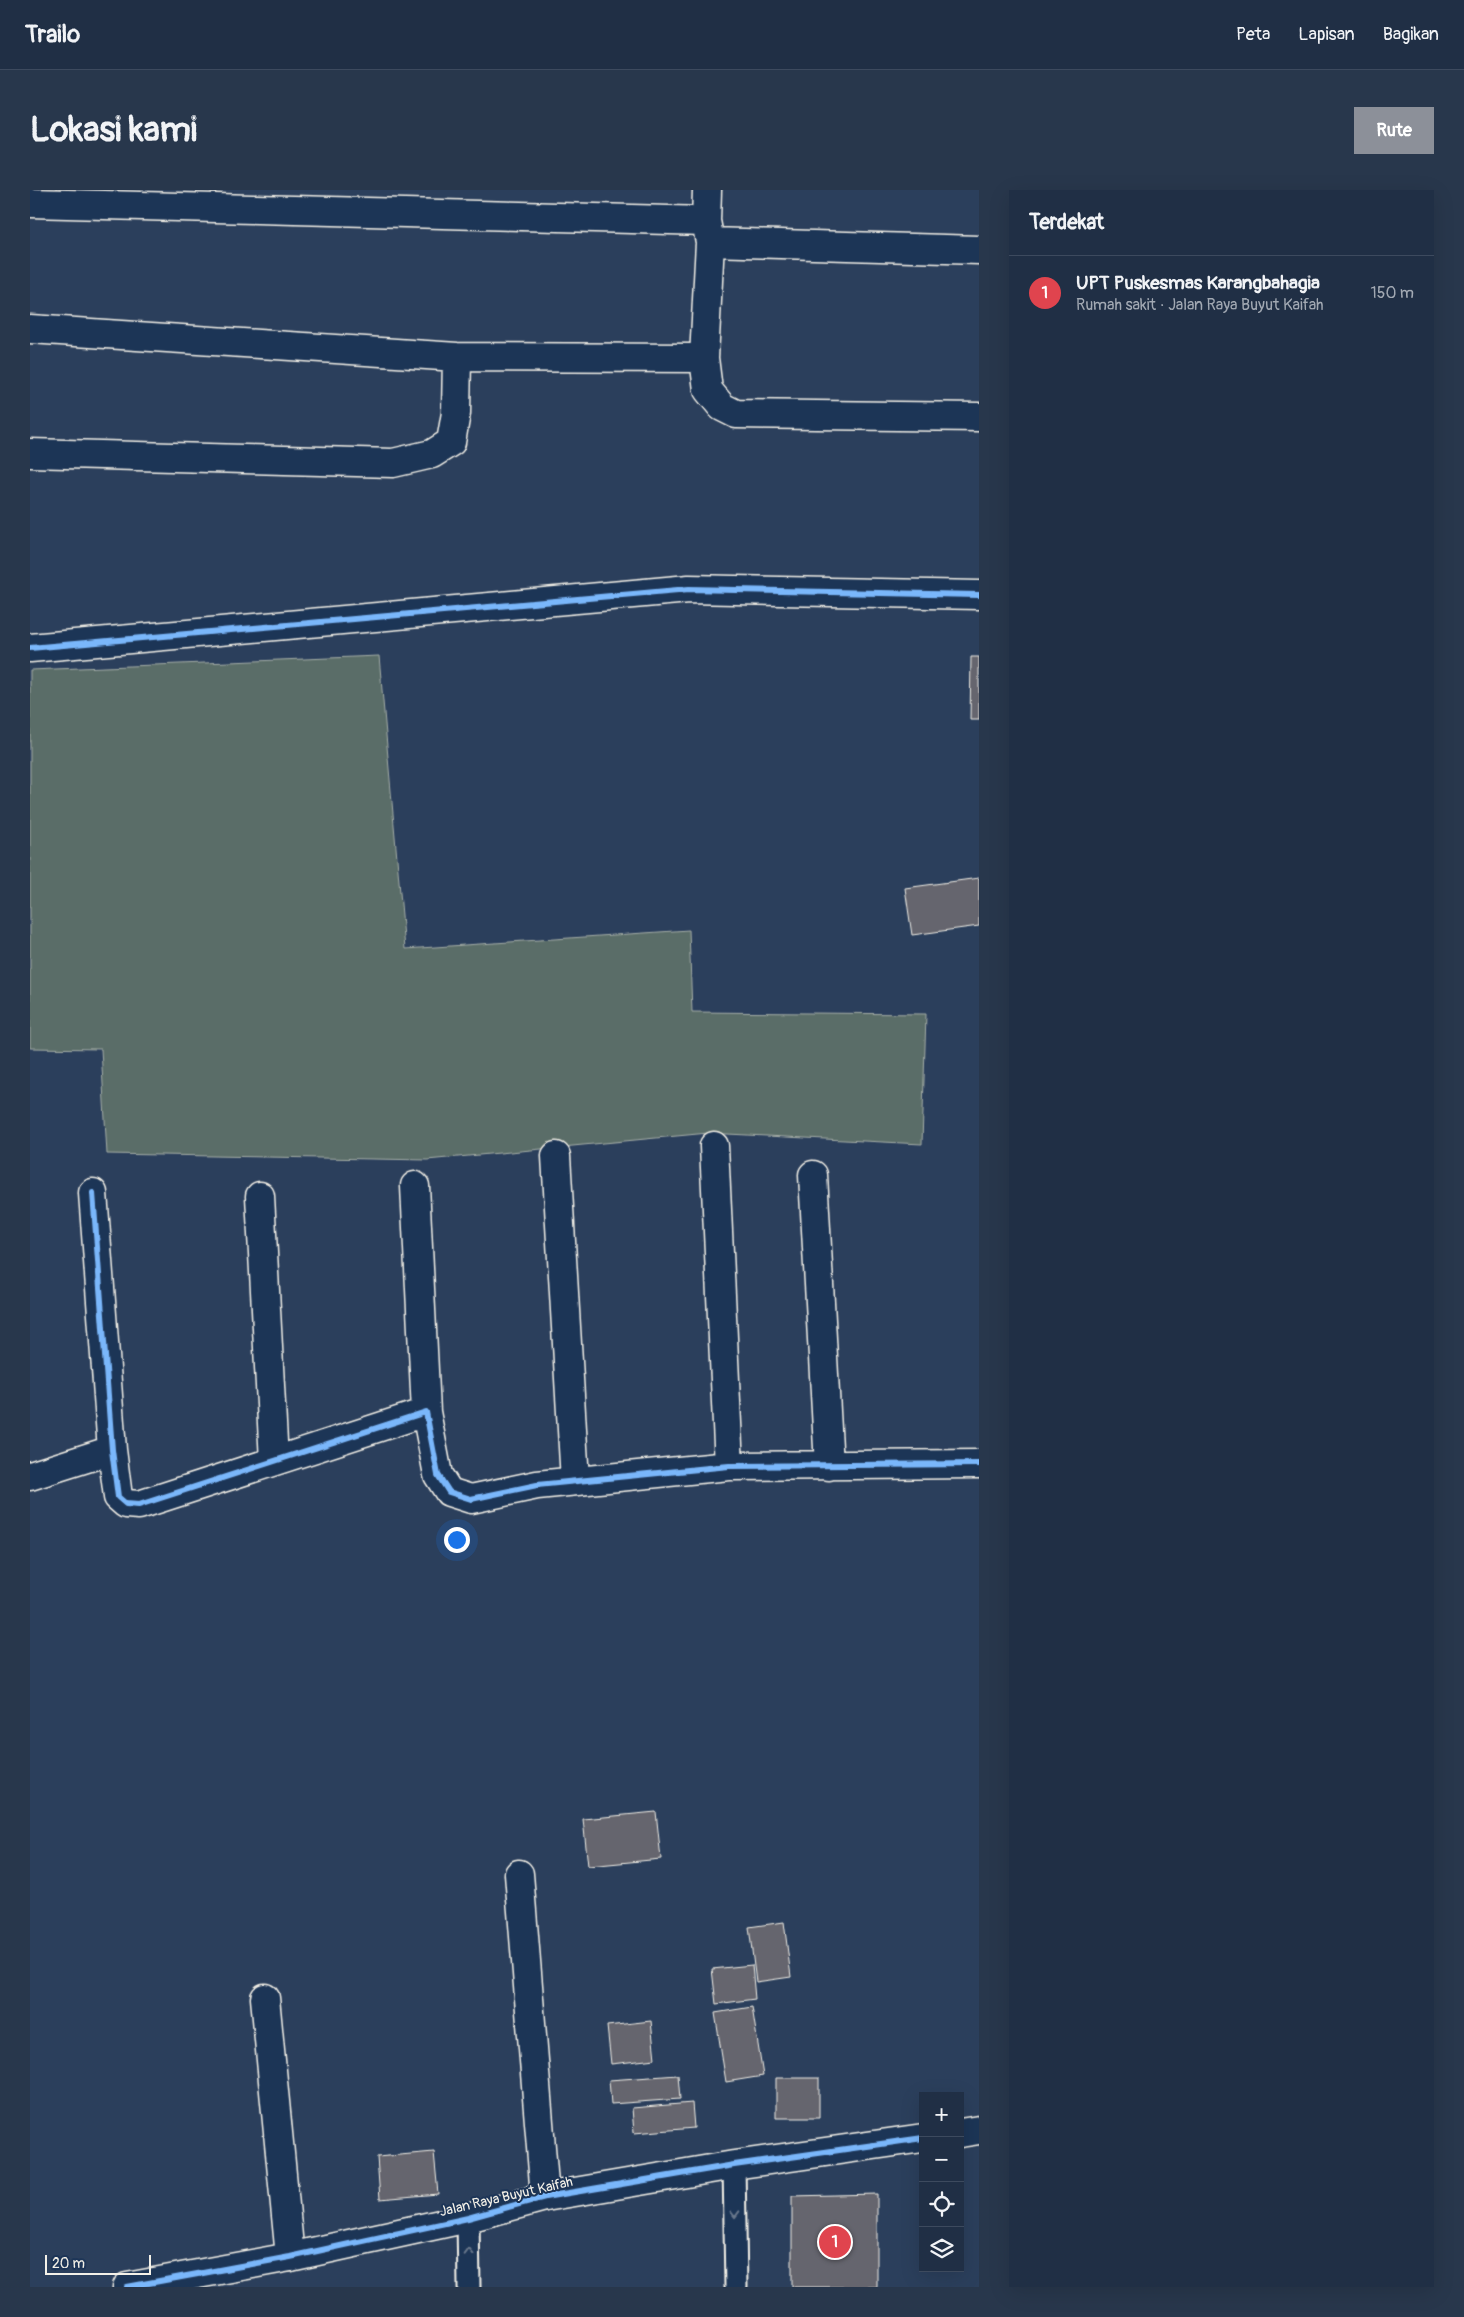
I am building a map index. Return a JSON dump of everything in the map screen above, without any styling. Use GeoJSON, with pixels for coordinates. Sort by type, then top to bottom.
{"type":"FeatureCollection","features":[{"type":"Feature","properties":{"kind":"street"},"geometry":{"type":"LineString","coordinates":[[707,190],[708,232],[704,358],[708,390],[722,407],[736,414],[979,417]]}},
{"type":"Feature","properties":{"kind":"street"},"geometry":{"type":"LineString","coordinates":[[30,203],[708,232],[979,250]]}},
{"type":"Feature","properties":{"kind":"street"},"geometry":{"type":"LineString","coordinates":[[30,329],[457,357],[704,358]]}},
{"type":"Feature","properties":{"kind":"street"},"geometry":{"type":"LineString","coordinates":[[30,453],[393,463],[432,454],[451,442],[456,413],[457,357]]}},
{"type":"Feature","properties":{"kind":"street"},"geometry":{"type":"LineString","coordinates":[[30,648],[689,589],[979,595]]}},
{"type":"Feature","properties":{"kind":"street"},"geometry":{"type":"LineString","coordinates":[[714,1146],[729,1466]]}},
{"type":"Feature","properties":{"kind":"street"},"geometry":{"type":"LineString","coordinates":[[556,1156],[575,1481]]}},
{"type":"Feature","properties":{"kind":"street"},"geometry":{"type":"LineString","coordinates":[[813,1175],[830,1466]]}},
{"type":"Feature","properties":{"kind":"street"},"geometry":{"type":"LineString","coordinates":[[415,1186],[426,1412],[438,1475],[449,1492],[470,1499],[537,1484],[729,1466],[979,1464]]}},
{"type":"Feature","properties":{"kind":"street"},"geometry":{"type":"LineString","coordinates":[[93,1193],[112,1450],[118,1497],[126,1504],[139,1505],[426,1412]]}},
{"type":"Feature","properties":{"kind":"street"},"geometry":{"type":"LineString","coordinates":[[260,1196],[274,1461]]}},
{"type":"Feature","properties":{"kind":"street"},"geometry":{"type":"LineString","coordinates":[[30,1476],[112,1450]]}},
{"type":"Feature","properties":{"kind":"street"},"geometry":{"type":"LineString","coordinates":[[519,1874],[544,2197]]}},
{"type":"Feature","properties":{"kind":"street"},"geometry":{"type":"LineString","coordinates":[[265,1998],[290,2257]]}},
{"type":"Feature","properties":{"kind":"street"},"geometry":{"type":"LineString","coordinates":[[964,2132],[979,2130]]}},
{"type":"Feature","properties":{"kind":"street","name":"Jalan Raya Buyut Kaifah"},"geometry":{"type":"LineString","coordinates":[[128,2287],[290,2257],[468,2218],[544,2197],[734,2165],[919,2139]]}},
{"type":"Feature","properties":{"kind":"lane"},"geometry":{"type":"LineString","coordinates":[[734,2165],[736,2287]]}},
{"type":"Feature","properties":{"kind":"lane"},"geometry":{"type":"LineString","coordinates":[[468,2218],[469,2287]]}},
{"type":"Feature","properties":{"kind":"green space"},"geometry":{"type":"Polygon","coordinates":[[[379,656],[405,949],[689,930],[692,1012],[926,1014],[922,1144],[708,1133],[427,1160],[107,1154],[101,1049],[30,1048],[30,670],[379,656]]]}},
{"type":"Feature","properties":{"kind":"building"},"geometry":{"type":"Polygon","coordinates":[[[971,657],[979,657],[979,720],[970,720],[971,657]]]}},
{"type":"Feature","properties":{"kind":"building"},"geometry":{"type":"Polygon","coordinates":[[[979,878],[979,926],[912,935],[905,888],[979,878]]]}},
{"type":"Feature","properties":{"kind":"building"},"geometry":{"type":"Polygon","coordinates":[[[656,1812],[661,1859],[588,1866],[583,1819],[656,1812]]]}},
{"type":"Feature","properties":{"kind":"building"},"geometry":{"type":"Polygon","coordinates":[[[784,1922],[791,1977],[756,1982],[749,1927],[784,1922]]]}},
{"type":"Feature","properties":{"kind":"building"},"geometry":{"type":"Polygon","coordinates":[[[752,1965],[755,1999],[716,2004],[712,1969],[752,1965]]]}},
{"type":"Feature","properties":{"kind":"building"},"geometry":{"type":"Polygon","coordinates":[[[752,2007],[763,2076],[726,2082],[715,2013],[752,2007]]]}},
{"type":"Feature","properties":{"kind":"building"},"geometry":{"type":"Polygon","coordinates":[[[651,2021],[655,2059],[611,2064],[607,2026],[651,2021]]]}},
{"type":"Feature","properties":{"kind":"building"},"geometry":{"type":"Polygon","coordinates":[[[678,2075],[680,2099],[611,2104],[609,2080],[678,2075]]]}},
{"type":"Feature","properties":{"kind":"building"},"geometry":{"type":"Polygon","coordinates":[[[776,2078],[819,2078],[819,2118],[776,2118],[776,2078]]]}},
{"type":"Feature","properties":{"kind":"building"},"geometry":{"type":"Polygon","coordinates":[[[692,2103],[694,2128],[634,2133],[632,2108],[692,2103]]]}},
{"type":"Feature","properties":{"kind":"building"},"geometry":{"type":"Polygon","coordinates":[[[434,2152],[438,2194],[380,2199],[377,2157],[434,2152]]]}},
{"type":"Feature","properties":{"kind":"building"},"geometry":{"type":"Polygon","coordinates":[[[877,2194],[877,2287],[792,2287],[792,2196],[877,2194]]]}},
{"type":"Feature","properties":{"kind":"cycle path"},"geometry":{"type":"LineString","coordinates":[[30,648],[689,589],[979,595]]}},
{"type":"Feature","properties":{"kind":"cycle path"},"geometry":{"type":"LineString","coordinates":[[93,1193],[112,1450],[118,1497],[126,1504],[139,1505],[426,1412],[438,1475],[449,1492],[471,1499],[537,1485],[729,1466],[979,1464]]}},
{"type":"Feature","properties":{"kind":"cycle path"},"geometry":{"type":"LineString","coordinates":[[127,2287],[290,2257],[468,2218],[545,2197],[734,2165],[919,2139]]}},
{"type":"Feature","properties":{"kind":"place","name":"UPT Puskesmas Karangbahagia"},"geometry":{"type":"Point","coordinates":[835,2242]}}]}
